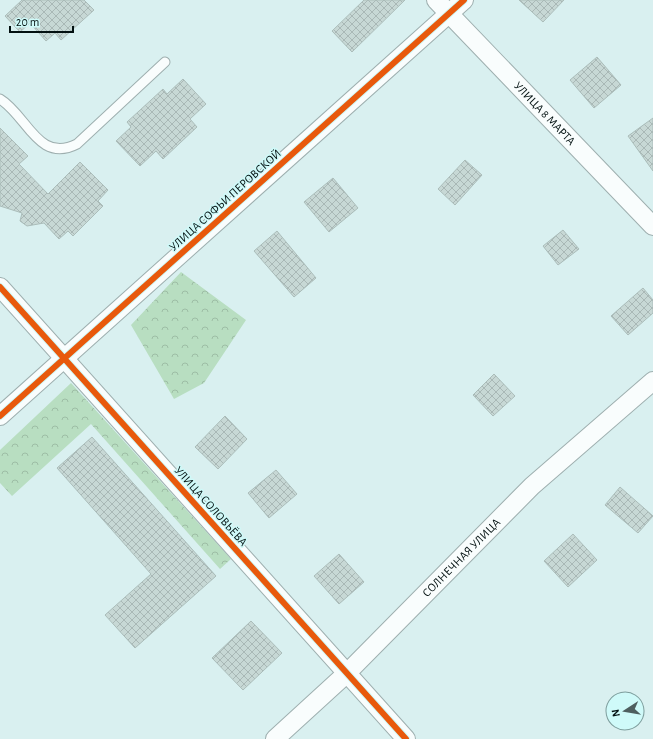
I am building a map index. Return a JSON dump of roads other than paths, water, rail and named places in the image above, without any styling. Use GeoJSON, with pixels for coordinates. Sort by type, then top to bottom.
{"type":"FeatureCollection","features":[{"type":"Feature","properties":{"kind":"street","name":"УЛИЦА 8 МАРТА"},"geometry":{"type":"LineString","coordinates":[[436,0],[653,226]]}},
{"type":"Feature","properties":{"kind":"street","name":"УЛИЦА СОФЬИ ПЕРОВСКОЙ"},"geometry":{"type":"LineString","coordinates":[[0,416],[464,0]]}},
{"type":"Feature","properties":{"kind":"street","name":"УЛИЦА СОЛОВЬЁВА"},"geometry":{"type":"LineString","coordinates":[[0,287],[346,674],[406,739]]}},
{"type":"Feature","properties":{"kind":"street","name":"СОЛНЕЧНАЯ УЛИЦА"},"geometry":{"type":"LineString","coordinates":[[275,739],[346,674],[532,486],[653,381]]}},
{"type":"Feature","properties":{"kind":"lane"},"geometry":{"type":"LineString","coordinates":[[0,99],[42,142],[59,150],[68,148],[77,144],[165,62]]}}]}
